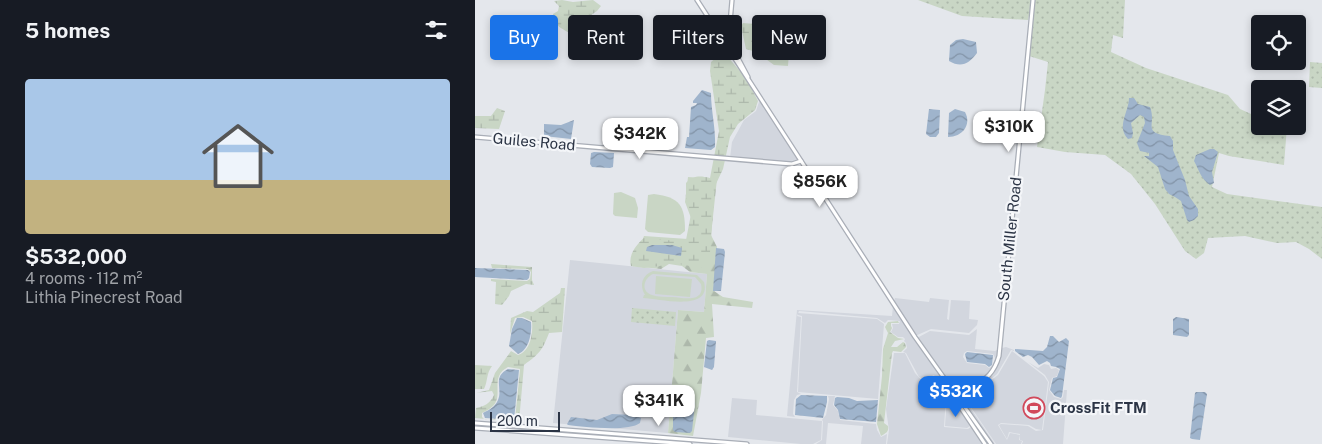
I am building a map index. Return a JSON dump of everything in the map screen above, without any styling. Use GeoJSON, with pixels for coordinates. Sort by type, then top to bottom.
{"type":"FeatureCollection","features":[{"type":"Feature","properties":{"kind":"main road"},"geometry":{"type":"LineString","coordinates":[[697,0],[707,15]]}},
{"type":"Feature","properties":{"kind":"main road"},"geometry":{"type":"LineString","coordinates":[[731,15],[732,0]]}},
{"type":"Feature","properties":{"kind":"main road","name":"South Miller Road"},"geometry":{"type":"LineString","coordinates":[[958,400],[989,376],[997,364],[999,356],[1033,0]]}},
{"type":"Feature","properties":{"kind":"main road"},"geometry":{"type":"LineString","coordinates":[[737,60],[915,337],[991,444]]}},
{"type":"Feature","properties":{"kind":"main road","name":"Guiles Road"},"geometry":{"type":"LineString","coordinates":[[475,137],[792,164],[801,161]]}},
{"type":"Feature","properties":{"kind":"main road"},"geometry":{"type":"LineString","coordinates":[[958,400],[959,405],[985,444]]}},
{"type":"Feature","properties":{"kind":"main road"},"geometry":{"type":"LineString","coordinates":[[475,423],[747,444]]}},
{"type":"Feature","properties":{"kind":"main road"},"geometry":{"type":"LineString","coordinates":[[518,431],[521,426]]}},
{"type":"Feature","properties":{"kind":"main road"},"geometry":{"type":"LineString","coordinates":[[475,428],[690,444]]}},
{"type":"Feature","properties":{"kind":"main road"},"geometry":{"type":"LineString","coordinates":[[644,435],[644,440]]}},
{"type":"Feature","properties":{"kind":"shaded area"},"geometry":{"type":"Polygon","coordinates":[[[759,102],[761,102],[799,160],[792,163],[730,158],[732,142],[744,120],[756,111],[759,102]]]}},
{"type":"Feature","properties":{"kind":"shaded area"},"geometry":{"type":"Polygon","coordinates":[[[570,260],[707,274],[704,312],[678,310],[668,433],[553,423],[570,260]]]}},
{"type":"Feature","properties":{"kind":"shaded area"},"geometry":{"type":"Polygon","coordinates":[[[895,298],[929,302],[930,298],[949,300],[947,319],[949,320],[951,300],[970,301],[969,319],[978,320],[977,325],[969,333],[931,329],[915,336],[894,301],[895,298]]]}},
{"type":"Feature","properties":{"kind":"shaded area"},"geometry":{"type":"Polygon","coordinates":[[[893,306],[956,400],[970,426],[967,428],[945,426],[947,396],[934,375],[923,380],[919,377],[906,353],[903,352],[907,348],[905,339],[891,332],[892,324],[899,324],[900,321],[888,320],[885,323],[877,318],[799,311],[797,316],[801,317],[797,392],[801,394],[797,395],[794,400],[793,414],[795,417],[787,416],[797,310],[892,316],[893,306]]]}},
{"type":"Feature","properties":{"kind":"shaded area"},"geometry":{"type":"Polygon","coordinates":[[[798,313],[877,319],[884,324],[878,399],[798,392],[802,316],[798,315],[798,313]]]}},
{"type":"Feature","properties":{"kind":"shaded area"},"geometry":{"type":"Polygon","coordinates":[[[977,329],[975,349],[995,351],[999,349],[998,356],[992,371],[958,398],[917,338],[930,331],[969,335],[977,329]],[[967,351],[963,357],[967,363],[985,365],[989,368],[993,366],[995,358],[993,354],[967,351]]]}},
{"type":"Feature","properties":{"kind":"shaded area"},"geometry":{"type":"Polygon","coordinates":[[[1006,347],[1014,351],[1011,350],[997,374],[981,387],[986,397],[979,406],[972,395],[965,400],[995,444],[992,444],[960,400],[990,377],[998,365],[1002,348],[1006,347]]]}},
{"type":"Feature","properties":{"kind":"shaded area"},"geometry":{"type":"Polygon","coordinates":[[[1012,351],[1044,376],[1048,382],[1042,430],[1029,425],[1001,423],[998,425],[1007,440],[1010,433],[1020,435],[1019,440],[1022,441],[1021,444],[996,444],[966,400],[971,396],[979,408],[987,397],[981,388],[998,375],[1012,351]]]}},
{"type":"Feature","properties":{"kind":"shaded area"},"geometry":{"type":"Polygon","coordinates":[[[894,353],[905,353],[915,373],[923,382],[933,376],[946,397],[944,427],[968,429],[971,427],[983,444],[887,444],[889,430],[886,409],[894,353]]]}},
{"type":"Feature","properties":{"kind":"shaded area"},"geometry":{"type":"Polygon","coordinates":[[[1028,362],[1038,368],[1044,364],[1049,365],[1051,369],[1056,368],[1059,370],[1057,376],[1052,378],[1049,390],[1054,397],[1061,399],[1064,390],[1067,390],[1063,444],[1022,444],[1023,441],[1020,440],[1020,434],[1009,432],[1007,439],[999,425],[1028,426],[1036,431],[1043,430],[1049,382],[1045,375],[1028,362]]]}},
{"type":"Feature","properties":{"kind":"shaded area"},"geometry":{"type":"Polygon","coordinates":[[[828,396],[835,396],[833,405],[838,411],[840,420],[876,424],[881,437],[887,434],[886,444],[861,444],[863,426],[828,423],[826,444],[816,444],[822,440],[822,420],[826,415],[828,396]]]}},
{"type":"Feature","properties":{"kind":"shaded area"},"geometry":{"type":"Polygon","coordinates":[[[732,398],[757,400],[756,415],[822,421],[821,440],[813,444],[801,444],[728,437],[732,398]]]}},
{"type":"Feature","properties":{"kind":"green space"},"geometry":{"type":"Polygon","coordinates":[[[593,0],[601,6],[591,15],[568,15],[568,32],[558,26],[558,15],[553,14],[558,11],[559,6],[554,1],[593,0]]]}},
{"type":"Feature","properties":{"kind":"green space"},"geometry":{"type":"Polygon","coordinates":[[[918,0],[1032,0],[1028,20],[962,16],[918,0]]]}},
{"type":"Feature","properties":{"kind":"green space"},"geometry":{"type":"Polygon","coordinates":[[[1034,0],[1125,0],[1123,38],[1113,35],[1111,52],[1146,68],[1228,95],[1240,109],[1251,114],[1251,135],[1286,135],[1284,165],[1219,153],[1212,187],[1227,194],[1322,207],[1322,259],[1296,242],[1277,243],[1245,236],[1208,238],[1204,253],[1196,259],[1185,251],[1155,204],[1131,174],[1105,155],[1065,152],[1037,147],[1048,62],[1029,56],[1034,0]]]}},
{"type":"Feature","properties":{"kind":"green space"},"geometry":{"type":"Polygon","coordinates":[[[742,24],[752,24],[752,51],[746,49],[742,24]]]}},
{"type":"Feature","properties":{"kind":"green space"},"geometry":{"type":"Polygon","coordinates":[[[713,60],[730,60],[746,78],[758,101],[755,110],[738,124],[730,137],[723,169],[715,186],[710,252],[701,268],[668,262],[660,266],[644,268],[631,266],[633,250],[644,238],[686,240],[691,214],[686,198],[686,183],[697,177],[710,178],[719,131],[710,71],[711,62],[713,60]]]}},
{"type":"Feature","properties":{"kind":"green space"},"geometry":{"type":"Polygon","coordinates":[[[767,60],[788,60],[788,66],[774,65],[767,60]]]}},
{"type":"Feature","properties":{"kind":"green space"},"geometry":{"type":"Polygon","coordinates":[[[1310,62],[1322,63],[1322,88],[1309,87],[1310,62]]]}},
{"type":"Feature","properties":{"kind":"green space"},"geometry":{"type":"Polygon","coordinates":[[[497,108],[505,111],[499,129],[475,128],[475,116],[491,116],[497,108]]]}},
{"type":"Feature","properties":{"kind":"green space"},"geometry":{"type":"Polygon","coordinates":[[[688,177],[717,179],[711,235],[717,247],[714,291],[723,297],[753,302],[752,308],[712,304],[714,337],[706,338],[701,393],[693,436],[668,433],[678,310],[704,312],[707,274],[690,272],[682,266],[669,264],[661,269],[632,266],[644,236],[688,239],[691,218],[685,202],[688,177]]]}},
{"type":"Feature","properties":{"kind":"green space"},"geometry":{"type":"Polygon","coordinates":[[[621,192],[635,198],[638,208],[637,218],[615,216],[613,214],[614,193],[621,192]]]}},
{"type":"Feature","properties":{"kind":"green space"},"geometry":{"type":"Polygon","coordinates":[[[648,195],[663,195],[675,200],[679,204],[685,222],[685,231],[680,235],[648,232],[645,229],[648,195]]]}},
{"type":"Feature","properties":{"kind":"green space"},"geometry":{"type":"Polygon","coordinates":[[[491,264],[532,267],[534,285],[526,284],[511,291],[502,305],[495,304],[496,282],[491,281],[491,279],[527,281],[530,279],[531,272],[528,269],[492,268],[491,264]]]}},
{"type":"Feature","properties":{"kind":"green space"},"geometry":{"type":"Polygon","coordinates":[[[653,271],[697,275],[704,282],[704,291],[700,297],[693,301],[683,302],[643,298],[645,295],[642,284],[644,278],[653,271]],[[653,274],[647,278],[645,288],[648,293],[654,296],[697,297],[700,294],[701,284],[695,277],[653,274]]]}},
{"type":"Feature","properties":{"kind":"green space"},"geometry":{"type":"Polygon","coordinates":[[[656,276],[692,279],[690,297],[655,294],[656,276]]]}},
{"type":"Feature","properties":{"kind":"green space"},"geometry":{"type":"Polygon","coordinates":[[[561,288],[565,288],[562,332],[549,333],[540,351],[524,365],[519,422],[487,419],[515,420],[520,369],[508,367],[499,376],[496,402],[482,413],[484,419],[475,418],[476,408],[487,404],[494,395],[492,391],[476,393],[489,390],[495,373],[511,351],[518,355],[522,353],[526,350],[530,341],[532,321],[523,317],[515,318],[510,334],[511,318],[527,311],[533,312],[560,293],[561,288]]]}},
{"type":"Feature","properties":{"kind":"green space"},"geometry":{"type":"Polygon","coordinates":[[[632,308],[676,312],[675,326],[631,322],[632,308]]]}},
{"type":"Feature","properties":{"kind":"green space"},"geometry":{"type":"Polygon","coordinates":[[[898,321],[899,323],[891,323],[892,328],[890,332],[898,338],[904,339],[895,341],[891,347],[897,347],[903,342],[906,347],[901,352],[893,351],[892,353],[884,423],[888,426],[888,430],[881,436],[877,424],[883,349],[888,333],[885,327],[888,322],[898,321]]]}},
{"type":"Feature","properties":{"kind":"green space"},"geometry":{"type":"Polygon","coordinates":[[[475,365],[492,366],[484,389],[475,389],[475,365]]]}},
{"type":"Feature","properties":{"kind":"water"},"geometry":{"type":"Polygon","coordinates":[[[963,39],[976,42],[977,53],[964,64],[949,61],[950,45],[956,40],[963,39]]]}},
{"type":"Feature","properties":{"kind":"water"},"geometry":{"type":"Polygon","coordinates":[[[702,90],[711,93],[715,147],[711,150],[685,148],[687,137],[689,137],[691,107],[696,105],[697,103],[693,103],[693,101],[702,90]]]}},
{"type":"Feature","properties":{"kind":"water"},"geometry":{"type":"Polygon","coordinates":[[[1129,98],[1134,98],[1138,104],[1150,107],[1153,130],[1161,135],[1170,136],[1173,141],[1173,150],[1189,196],[1198,209],[1198,216],[1194,220],[1189,222],[1187,220],[1181,201],[1169,194],[1165,189],[1158,167],[1144,156],[1149,156],[1149,153],[1140,151],[1137,143],[1145,123],[1144,117],[1140,115],[1131,123],[1132,138],[1128,139],[1125,134],[1123,124],[1129,98]]]}},
{"type":"Feature","properties":{"kind":"water"},"geometry":{"type":"Polygon","coordinates":[[[929,109],[940,110],[939,133],[936,137],[930,137],[926,134],[929,109]]]}},
{"type":"Feature","properties":{"kind":"water"},"geometry":{"type":"Polygon","coordinates":[[[955,109],[965,112],[967,117],[966,126],[958,135],[948,137],[949,113],[955,109]]]}},
{"type":"Feature","properties":{"kind":"water"},"geometry":{"type":"Polygon","coordinates":[[[574,120],[571,139],[544,136],[544,124],[561,125],[574,120]]]}},
{"type":"Feature","properties":{"kind":"water"},"geometry":{"type":"Polygon","coordinates":[[[1210,149],[1218,152],[1212,172],[1214,183],[1210,185],[1202,177],[1194,161],[1196,155],[1210,149]]]}},
{"type":"Feature","properties":{"kind":"water"},"geometry":{"type":"Polygon","coordinates":[[[591,153],[614,153],[613,167],[592,167],[590,164],[591,153]]]}},
{"type":"Feature","properties":{"kind":"water"},"geometry":{"type":"Polygon","coordinates":[[[652,245],[672,245],[682,248],[681,256],[646,251],[647,247],[652,245]]]}},
{"type":"Feature","properties":{"kind":"water"},"geometry":{"type":"Polygon","coordinates":[[[716,248],[724,249],[725,252],[721,291],[713,291],[716,248]]]}},
{"type":"Feature","properties":{"kind":"water"},"geometry":{"type":"Polygon","coordinates":[[[475,268],[528,270],[530,272],[527,280],[475,277],[475,268]]]}},
{"type":"Feature","properties":{"kind":"water"},"geometry":{"type":"Polygon","coordinates":[[[1176,317],[1189,319],[1189,335],[1187,337],[1173,335],[1173,319],[1176,317]]]}},
{"type":"Feature","properties":{"kind":"water"},"geometry":{"type":"Polygon","coordinates":[[[517,318],[531,322],[527,345],[518,354],[509,346],[512,329],[517,318]]]}},
{"type":"Feature","properties":{"kind":"water"},"geometry":{"type":"Polygon","coordinates":[[[1050,336],[1053,336],[1059,342],[1066,338],[1069,341],[1061,398],[1055,396],[1050,390],[1053,378],[1057,377],[1060,369],[1051,366],[1047,361],[1039,365],[1032,357],[1028,355],[1023,357],[1015,351],[1015,349],[1043,351],[1047,347],[1050,336]]]}},
{"type":"Feature","properties":{"kind":"water"},"geometry":{"type":"Polygon","coordinates":[[[707,341],[716,341],[714,367],[712,370],[704,367],[707,341]]]}},
{"type":"Feature","properties":{"kind":"water"},"geometry":{"type":"Polygon","coordinates":[[[967,352],[993,355],[992,365],[989,367],[985,364],[967,362],[965,354],[967,352]]]}},
{"type":"Feature","properties":{"kind":"water"},"geometry":{"type":"Polygon","coordinates":[[[508,369],[519,370],[514,420],[485,418],[483,413],[494,406],[498,400],[500,376],[508,369]]]}},
{"type":"Feature","properties":{"kind":"water"},"geometry":{"type":"Polygon","coordinates":[[[1196,392],[1205,392],[1207,394],[1200,440],[1190,438],[1196,392]]]}},
{"type":"Feature","properties":{"kind":"water"},"geometry":{"type":"Polygon","coordinates":[[[801,395],[827,396],[823,418],[795,415],[796,399],[801,395]]]}},
{"type":"Feature","properties":{"kind":"water"},"geometry":{"type":"Polygon","coordinates":[[[835,398],[857,401],[878,400],[876,422],[840,419],[838,410],[834,405],[835,398]]]}},
{"type":"Feature","properties":{"kind":"water"},"geometry":{"type":"Polygon","coordinates":[[[676,400],[693,401],[695,403],[692,431],[690,433],[675,432],[673,430],[673,402],[676,400]]]}},
{"type":"Feature","properties":{"kind":"water"},"geometry":{"type":"Polygon","coordinates":[[[612,414],[633,415],[641,418],[640,423],[634,426],[616,428],[584,427],[567,424],[571,417],[597,420],[612,414]]]}},
{"type":"Feature","properties":{"kind":"place","name":"CrossFit FTM"},"geometry":{"type":"Point","coordinates":[1034,408]}}]}
